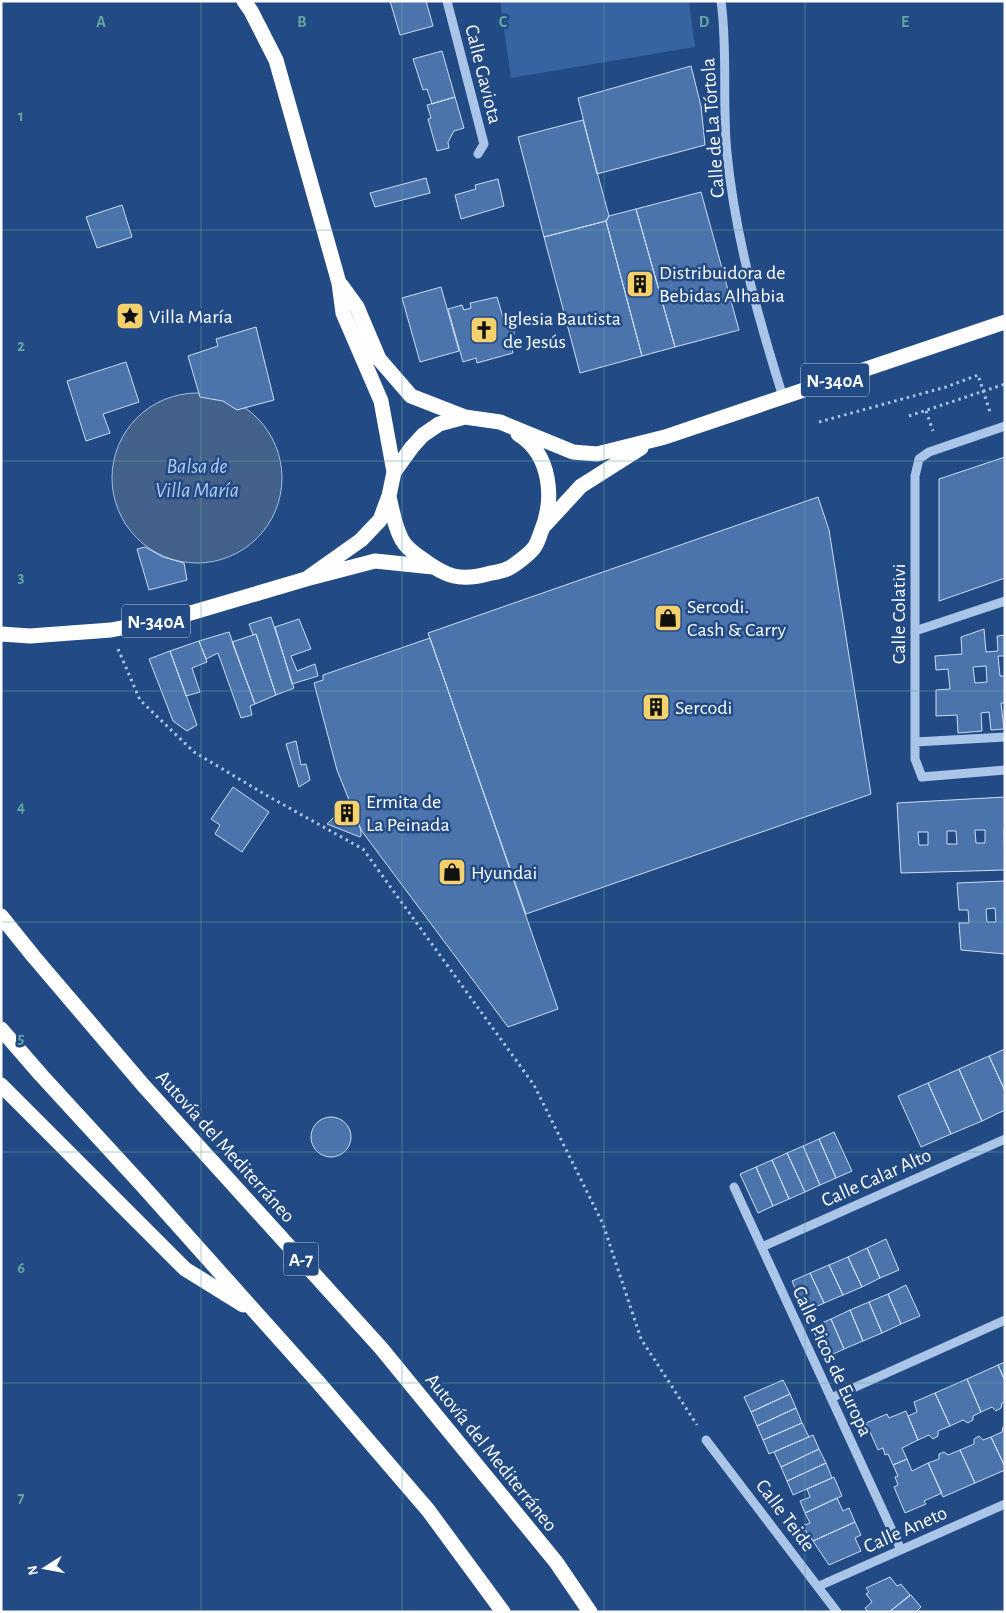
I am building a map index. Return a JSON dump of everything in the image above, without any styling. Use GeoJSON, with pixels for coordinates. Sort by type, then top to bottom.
{"type":"FeatureCollection","features":[{"type":"Feature","properties":{"kind":"highway"},"geometry":{"type":"LineString","coordinates":[[244,1],[276,60],[339,282],[344,314],[381,401],[394,472]]}},
{"type":"Feature","properties":{"kind":"highway"},"geometry":{"type":"LineString","coordinates":[[339,282],[357,307],[379,359],[411,396],[465,417]]}},
{"type":"Feature","properties":{"kind":"highway","name":"N-340A"},"geometry":{"type":"LineString","coordinates":[[306,579],[360,540],[380,520],[389,496],[394,472],[412,446],[423,435],[439,424],[465,417],[500,422],[573,452],[597,454],[665,436],[1005,322]]}},
{"type":"Feature","properties":{"kind":"highway","name":"N-340A"},"geometry":{"type":"LineString","coordinates":[[389,496],[392,515],[402,540],[416,554],[446,575],[471,579],[509,568],[534,549],[543,527],[550,500],[549,482],[542,460],[526,438],[500,422]]}},
{"type":"Feature","properties":{"kind":"highway","name":"N-340A"},"geometry":{"type":"LineString","coordinates":[[543,527],[581,486],[615,464],[665,436]]}},
{"type":"Feature","properties":{"kind":"highway","name":"N-340A"},"geometry":{"type":"LineString","coordinates":[[1,634],[30,636],[111,630],[178,617],[306,579],[375,561],[433,567]]}},
{"type":"Feature","properties":{"kind":"highway","name":"Autovía del Mediterráneo"},"geometry":{"type":"LineString","coordinates":[[1,916],[143,1084],[381,1348],[556,1562],[590,1612]]}},
{"type":"Feature","properties":{"kind":"highway"},"geometry":{"type":"LineString","coordinates":[[1,1029],[318,1382],[428,1510],[503,1612]]}},
{"type":"Feature","properties":{"kind":"highway"},"geometry":{"type":"LineString","coordinates":[[1,1085],[184,1269],[258,1314]]}},
{"type":"Feature","properties":{"kind":"street","name":"Calle Gaviota"},"geometry":{"type":"LineString","coordinates":[[447,1],[484,144],[478,154]]}},
{"type":"Feature","properties":{"kind":"street","name":"Calle de La Tórtola"},"geometry":{"type":"LineString","coordinates":[[721,1],[727,152],[740,242],[762,328],[783,397]]}},
{"type":"Feature","properties":{"kind":"street","name":"Calle Colativi"},"geometry":{"type":"LineString","coordinates":[[1005,426],[929,452],[919,458],[915,476],[915,759],[922,777],[1005,770]]}},
{"type":"Feature","properties":{"kind":"street"},"geometry":{"type":"LineString","coordinates":[[915,631],[1005,600]]}},
{"type":"Feature","properties":{"kind":"street"},"geometry":{"type":"LineString","coordinates":[[915,742],[1005,737]]}},
{"type":"Feature","properties":{"kind":"street","name":"Calle Calar Alto"},"geometry":{"type":"LineString","coordinates":[[762,1247],[1005,1139]]}},
{"type":"Feature","properties":{"kind":"street","name":"Calle Picos de Europa"},"geometry":{"type":"LineString","coordinates":[[734,1187],[901,1550]]}},
{"type":"Feature","properties":{"kind":"street"},"geometry":{"type":"LineString","coordinates":[[831,1398],[1005,1320]]}},
{"type":"Feature","properties":{"kind":"street","name":"Calle Teide"},"geometry":{"type":"LineString","coordinates":[[706,1440],[837,1612]]}},
{"type":"Feature","properties":{"kind":"street","name":"Calle Aneto"},"geometry":{"type":"LineString","coordinates":[[819,1586],[1005,1504]]}},
{"type":"Feature","properties":{"kind":"path"},"geometry":{"type":"LineString","coordinates":[[819,422],[946,387],[978,375],[992,417]]}},
{"type":"Feature","properties":{"kind":"path"},"geometry":{"type":"LineString","coordinates":[[909,416],[1005,384]]}},
{"type":"Feature","properties":{"kind":"path"},"geometry":{"type":"LineString","coordinates":[[926,410],[935,436]]}},
{"type":"Feature","properties":{"kind":"path"},"geometry":{"type":"LineString","coordinates":[[111,630],[140,700],[194,752],[363,850],[534,1085],[603,1224],[642,1339],[706,1440]]}},
{"type":"Feature","properties":{"kind":"shaded area"},"geometry":{"type":"Polygon","coordinates":[[[500,1],[689,1],[695,47],[511,78],[500,1]]]}},
{"type":"Feature","properties":{"kind":"water","name":"Balsa de Villa María"},"geometry":{"type":"Polygon","coordinates":[[[205,393],[230,399],[251,412],[263,424],[279,453],[282,478],[281,495],[276,511],[263,532],[251,544],[222,560],[189,563],[164,557],[143,544],[131,532],[115,503],[112,470],[118,445],[131,424],[143,412],[172,396],[205,393]]]}},
{"type":"Feature","properties":{"kind":"building"},"geometry":{"type":"Polygon","coordinates":[[[390,1],[426,1],[433,26],[400,35],[390,1]]]}},
{"type":"Feature","properties":{"kind":"building"},"geometry":{"type":"Polygon","coordinates":[[[442,51],[455,97],[432,104],[427,89],[423,90],[413,59],[442,51]]]}},
{"type":"Feature","properties":{"kind":"building"},"geometry":{"type":"Polygon","coordinates":[[[691,66],[701,106],[705,145],[597,174],[578,98],[691,66]]]}},
{"type":"Feature","properties":{"kind":"building"},"geometry":{"type":"Polygon","coordinates":[[[455,97],[464,128],[454,131],[448,142],[449,148],[437,151],[428,119],[431,118],[427,105],[455,97]]]}},
{"type":"Feature","properties":{"kind":"building"},"geometry":{"type":"Polygon","coordinates":[[[583,120],[609,216],[606,221],[544,237],[518,137],[583,120]]]}},
{"type":"Feature","properties":{"kind":"building"},"geometry":{"type":"Polygon","coordinates":[[[426,178],[430,193],[375,207],[370,193],[426,178]]]}},
{"type":"Feature","properties":{"kind":"building"},"geometry":{"type":"Polygon","coordinates":[[[498,179],[504,206],[461,219],[455,195],[476,189],[475,185],[498,179]]]}},
{"type":"Feature","properties":{"kind":"building"},"geometry":{"type":"Polygon","coordinates":[[[701,192],[739,330],[675,347],[636,209],[701,192]]]}},
{"type":"Feature","properties":{"kind":"building"},"geometry":{"type":"Polygon","coordinates":[[[122,205],[132,237],[97,248],[86,217],[122,205]]]}},
{"type":"Feature","properties":{"kind":"building","name":"Distribuidora de Bebidas Alhabia"},"geometry":{"type":"Polygon","coordinates":[[[636,209],[675,347],[642,356],[606,221],[609,216],[636,209]]]}},
{"type":"Feature","properties":{"kind":"building"},"geometry":{"type":"Polygon","coordinates":[[[606,221],[642,356],[580,373],[544,237],[606,221]]]}},
{"type":"Feature","properties":{"kind":"building"},"geometry":{"type":"Polygon","coordinates":[[[441,287],[459,351],[420,362],[402,298],[441,287]]]}},
{"type":"Feature","properties":{"kind":"building","name":"Iglesia Bautista de Jesús"},"geometry":{"type":"Polygon","coordinates":[[[497,297],[505,324],[512,325],[514,329],[514,335],[509,339],[513,353],[477,363],[476,358],[463,362],[448,309],[462,305],[464,310],[471,308],[470,303],[497,297]]]}},
{"type":"Feature","properties":{"kind":"building"},"geometry":{"type":"Polygon","coordinates":[[[256,327],[274,400],[237,410],[223,401],[200,397],[188,356],[218,346],[216,339],[256,327]]]}},
{"type":"Feature","properties":{"kind":"building"},"geometry":{"type":"Polygon","coordinates":[[[126,362],[139,402],[103,414],[110,433],[86,441],[67,381],[126,362]]]}},
{"type":"Feature","properties":{"kind":"building"},"geometry":{"type":"Polygon","coordinates":[[[1005,457],[1005,578],[939,601],[939,479],[1005,457]]]}},
{"type":"Feature","properties":{"kind":"building","name":"Sercodi"},"geometry":{"type":"Polygon","coordinates":[[[818,497],[829,530],[871,794],[526,914],[428,633],[818,497]]]}},
{"type":"Feature","properties":{"kind":"building"},"geometry":{"type":"Polygon","coordinates":[[[145,547],[163,557],[184,563],[187,580],[149,590],[137,549],[145,547]]]}},
{"type":"Feature","properties":{"kind":"building"},"geometry":{"type":"Polygon","coordinates":[[[271,617],[294,688],[276,695],[256,634],[253,635],[249,624],[271,617]]]}},
{"type":"Feature","properties":{"kind":"building"},"geometry":{"type":"Polygon","coordinates":[[[299,619],[311,649],[291,656],[297,671],[315,664],[318,676],[292,684],[275,627],[299,619]]]}},
{"type":"Feature","properties":{"kind":"building"},"geometry":{"type":"Polygon","coordinates":[[[984,629],[986,652],[998,651],[997,636],[1005,635],[1005,656],[998,656],[1000,676],[1005,676],[1005,703],[1001,703],[1004,729],[991,730],[989,712],[981,713],[982,731],[958,733],[957,715],[936,716],[936,690],[950,689],[948,669],[936,670],[935,656],[962,654],[961,637],[984,629]],[[986,666],[973,667],[975,683],[987,682],[986,666]]]}},
{"type":"Feature","properties":{"kind":"building"},"geometry":{"type":"Polygon","coordinates":[[[229,632],[255,704],[250,706],[252,715],[241,718],[218,653],[206,659],[199,641],[229,632]]]}},
{"type":"Feature","properties":{"kind":"building"},"geometry":{"type":"Polygon","coordinates":[[[256,634],[276,695],[255,704],[232,642],[256,634]]]}},
{"type":"Feature","properties":{"kind":"building","name":"Hyundai"},"geometry":{"type":"Polygon","coordinates":[[[430,638],[558,1009],[508,1027],[361,830],[337,770],[314,683],[323,680],[323,675],[430,638]]]}},
{"type":"Feature","properties":{"kind":"building"},"geometry":{"type":"Polygon","coordinates":[[[199,641],[207,662],[192,668],[200,692],[186,696],[170,651],[199,641]]]}},
{"type":"Feature","properties":{"kind":"building"},"geometry":{"type":"Polygon","coordinates":[[[170,651],[197,725],[187,731],[173,721],[149,659],[170,651]]]}},
{"type":"Feature","properties":{"kind":"building"},"geometry":{"type":"Polygon","coordinates":[[[296,741],[301,765],[306,764],[310,780],[299,787],[286,744],[296,741]]]}},
{"type":"Feature","properties":{"kind":"building"},"geometry":{"type":"Polygon","coordinates":[[[233,787],[269,812],[242,852],[215,834],[220,825],[211,819],[233,787]]]}},
{"type":"Feature","properties":{"kind":"building"},"geometry":{"type":"Polygon","coordinates":[[[1005,797],[1005,870],[901,873],[897,803],[1005,797]],[[975,830],[976,843],[985,843],[985,830],[975,830]],[[947,831],[947,844],[957,844],[956,831],[947,831]],[[918,832],[919,845],[928,845],[928,832],[918,832]]]}},
{"type":"Feature","properties":{"kind":"building","name":"Ermita de La Peinada"},"geometry":{"type":"Polygon","coordinates":[[[350,801],[361,830],[360,837],[327,824],[350,801]]]}},
{"type":"Feature","properties":{"kind":"building"},"geometry":{"type":"Polygon","coordinates":[[[1005,881],[1005,954],[961,950],[959,923],[969,923],[968,910],[959,910],[957,883],[1005,881]],[[995,908],[986,909],[987,922],[996,922],[995,908]]]}},
{"type":"Feature","properties":{"kind":"building"},"geometry":{"type":"Polygon","coordinates":[[[1005,1049],[1005,1091],[989,1056],[1005,1049]]]}},
{"type":"Feature","properties":{"kind":"building"},"geometry":{"type":"Polygon","coordinates":[[[989,1056],[1005,1091],[1005,1110],[982,1121],[959,1069],[989,1056]]]}},
{"type":"Feature","properties":{"kind":"building"},"geometry":{"type":"Polygon","coordinates":[[[959,1069],[982,1121],[951,1134],[928,1083],[959,1069]]]}},
{"type":"Feature","properties":{"kind":"building"},"geometry":{"type":"Polygon","coordinates":[[[928,1083],[951,1134],[921,1147],[898,1096],[928,1083]]]}},
{"type":"Feature","properties":{"kind":"building"},"geometry":{"type":"Polygon","coordinates":[[[331,1117],[345,1123],[351,1137],[345,1151],[331,1157],[317,1151],[311,1137],[317,1123],[331,1117]]]}},
{"type":"Feature","properties":{"kind":"building"},"geometry":{"type":"Polygon","coordinates":[[[834,1132],[852,1171],[836,1178],[819,1139],[834,1132]]]}},
{"type":"Feature","properties":{"kind":"building"},"geometry":{"type":"Polygon","coordinates":[[[819,1139],[836,1178],[820,1185],[803,1146],[819,1139]]]}},
{"type":"Feature","properties":{"kind":"building"},"geometry":{"type":"Polygon","coordinates":[[[803,1146],[820,1185],[805,1192],[787,1153],[803,1146]]]}},
{"type":"Feature","properties":{"kind":"building"},"geometry":{"type":"Polygon","coordinates":[[[787,1153],[805,1192],[789,1199],[772,1160],[787,1153]]]}},
{"type":"Feature","properties":{"kind":"building"},"geometry":{"type":"Polygon","coordinates":[[[772,1160],[789,1199],[773,1206],[756,1167],[772,1160]]]}},
{"type":"Feature","properties":{"kind":"building"},"geometry":{"type":"Polygon","coordinates":[[[756,1167],[773,1206],[758,1213],[740,1174],[756,1167]]]}},
{"type":"Feature","properties":{"kind":"building"},"geometry":{"type":"Polygon","coordinates":[[[886,1239],[899,1270],[880,1278],[867,1248],[886,1239]]]}},
{"type":"Feature","properties":{"kind":"building"},"geometry":{"type":"Polygon","coordinates":[[[867,1248],[880,1278],[862,1287],[848,1257],[867,1248]]]}},
{"type":"Feature","properties":{"kind":"building"},"geometry":{"type":"Polygon","coordinates":[[[848,1257],[862,1287],[843,1295],[829,1265],[848,1257]]]}},
{"type":"Feature","properties":{"kind":"building"},"geometry":{"type":"Polygon","coordinates":[[[829,1265],[843,1295],[824,1303],[810,1273],[829,1265]]]}},
{"type":"Feature","properties":{"kind":"building"},"geometry":{"type":"Polygon","coordinates":[[[810,1273],[824,1303],[805,1312],[792,1281],[810,1273]]]}},
{"type":"Feature","properties":{"kind":"building"},"geometry":{"type":"Polygon","coordinates":[[[906,1285],[920,1316],[901,1324],[888,1294],[906,1285]]]}},
{"type":"Feature","properties":{"kind":"building"},"geometry":{"type":"Polygon","coordinates":[[[888,1294],[901,1324],[882,1333],[869,1302],[888,1294]]]}},
{"type":"Feature","properties":{"kind":"building"},"geometry":{"type":"Polygon","coordinates":[[[869,1302],[882,1333],[863,1341],[850,1310],[869,1302]]]}},
{"type":"Feature","properties":{"kind":"building"},"geometry":{"type":"Polygon","coordinates":[[[850,1310],[863,1341],[844,1349],[831,1319],[850,1310]]]}},
{"type":"Feature","properties":{"kind":"building"},"geometry":{"type":"Polygon","coordinates":[[[831,1319],[844,1349],[825,1358],[812,1327],[831,1319]]]}},
{"type":"Feature","properties":{"kind":"building"},"geometry":{"type":"Polygon","coordinates":[[[1005,1362],[1005,1381],[998,1365],[1005,1362]]]}},
{"type":"Feature","properties":{"kind":"building"},"geometry":{"type":"Polygon","coordinates":[[[998,1365],[1005,1381],[1005,1402],[996,1411],[992,1407],[981,1412],[967,1379],[998,1365]]]}},
{"type":"Feature","properties":{"kind":"building"},"geometry":{"type":"Polygon","coordinates":[[[967,1379],[981,1412],[973,1416],[973,1420],[968,1423],[963,1420],[950,1426],[935,1393],[967,1379]]]}},
{"type":"Feature","properties":{"kind":"building"},"geometry":{"type":"Polygon","coordinates":[[[783,1380],[790,1394],[751,1412],[744,1397],[783,1380]]]}},
{"type":"Feature","properties":{"kind":"building"},"geometry":{"type":"Polygon","coordinates":[[[935,1393],[950,1426],[938,1431],[938,1436],[933,1439],[929,1435],[918,1440],[908,1416],[917,1412],[914,1402],[935,1393]]]}},
{"type":"Feature","properties":{"kind":"building"},"geometry":{"type":"Polygon","coordinates":[[[790,1394],[796,1408],[757,1426],[751,1412],[790,1394]]]}},
{"type":"Feature","properties":{"kind":"building"},"geometry":{"type":"Polygon","coordinates":[[[796,1408],[802,1423],[763,1440],[757,1426],[796,1408]]]}},
{"type":"Feature","properties":{"kind":"building"},"geometry":{"type":"Polygon","coordinates":[[[906,1411],[918,1440],[902,1448],[907,1459],[893,1465],[888,1454],[885,1455],[883,1448],[878,1450],[866,1423],[887,1414],[889,1418],[906,1411]]]}},
{"type":"Feature","properties":{"kind":"building"},"geometry":{"type":"Polygon","coordinates":[[[802,1423],[809,1437],[769,1454],[763,1440],[802,1423]]]}},
{"type":"Feature","properties":{"kind":"building"},"geometry":{"type":"Polygon","coordinates":[[[1005,1426],[1005,1467],[991,1437],[1002,1432],[1005,1426]]]}},
{"type":"Feature","properties":{"kind":"building"},"geometry":{"type":"Polygon","coordinates":[[[813,1435],[819,1449],[781,1467],[774,1452],[813,1435]]]}},
{"type":"Feature","properties":{"kind":"building"},"geometry":{"type":"Polygon","coordinates":[[[979,1436],[983,1440],[991,1437],[1005,1470],[975,1483],[960,1450],[974,1444],[974,1439],[979,1436]]]}},
{"type":"Feature","properties":{"kind":"building"},"geometry":{"type":"Polygon","coordinates":[[[819,1449],[826,1463],[787,1481],[781,1467],[819,1449]]]}},
{"type":"Feature","properties":{"kind":"building"},"geometry":{"type":"Polygon","coordinates":[[[960,1450],[975,1483],[943,1497],[928,1463],[939,1459],[939,1454],[944,1452],[948,1455],[960,1450]]]}},
{"type":"Feature","properties":{"kind":"building"},"geometry":{"type":"Polygon","coordinates":[[[907,1459],[912,1471],[928,1463],[942,1493],[924,1501],[926,1504],[905,1513],[894,1487],[898,1485],[895,1477],[898,1476],[893,1465],[907,1459]]]}},
{"type":"Feature","properties":{"kind":"building"},"geometry":{"type":"Polygon","coordinates":[[[826,1463],[832,1478],[793,1495],[787,1481],[826,1463]]]}},
{"type":"Feature","properties":{"kind":"building"},"geometry":{"type":"Polygon","coordinates":[[[834,1477],[842,1496],[805,1513],[800,1501],[810,1497],[807,1489],[834,1477]]]}},
{"type":"Feature","properties":{"kind":"building"},"geometry":{"type":"Polygon","coordinates":[[[837,1498],[843,1511],[849,1508],[855,1522],[813,1541],[802,1526],[810,1523],[805,1513],[837,1498]]]}},
{"type":"Feature","properties":{"kind":"building"},"geometry":{"type":"Polygon","coordinates":[[[855,1522],[861,1535],[855,1538],[861,1551],[829,1565],[813,1541],[855,1522]]]}},
{"type":"Feature","properties":{"kind":"building"},"geometry":{"type":"Polygon","coordinates":[[[890,1577],[897,1586],[901,1584],[910,1595],[889,1612],[868,1612],[865,1608],[872,1602],[866,1594],[869,1592],[866,1588],[890,1577]]]}},
{"type":"Feature","properties":{"kind":"building"},"geometry":{"type":"Polygon","coordinates":[[[911,1595],[921,1607],[918,1612],[889,1612],[911,1595]]]}},
{"type":"Feature","properties":{"kind":"place","name":"Distribuidora de Bebidas Alhabia"},"geometry":{"type":"Point","coordinates":[640,284]}},
{"type":"Feature","properties":{"kind":"place","name":"Villa María"},"geometry":{"type":"Point","coordinates":[130,316]}},
{"type":"Feature","properties":{"kind":"place","name":"Iglesia Bautista de Jesús"},"geometry":{"type":"Point","coordinates":[484,330]}},
{"type":"Feature","properties":{"kind":"place","name":"Sercodi. Cash & Carry"},"geometry":{"type":"Point","coordinates":[668,618]}},
{"type":"Feature","properties":{"kind":"place","name":"Sercodi"},"geometry":{"type":"Point","coordinates":[656,707]}},
{"type":"Feature","properties":{"kind":"place","name":"Ermita de La Peinada"},"geometry":{"type":"Point","coordinates":[347,813]}},
{"type":"Feature","properties":{"kind":"place","name":"Hyundai"},"geometry":{"type":"Point","coordinates":[452,872]}}]}
